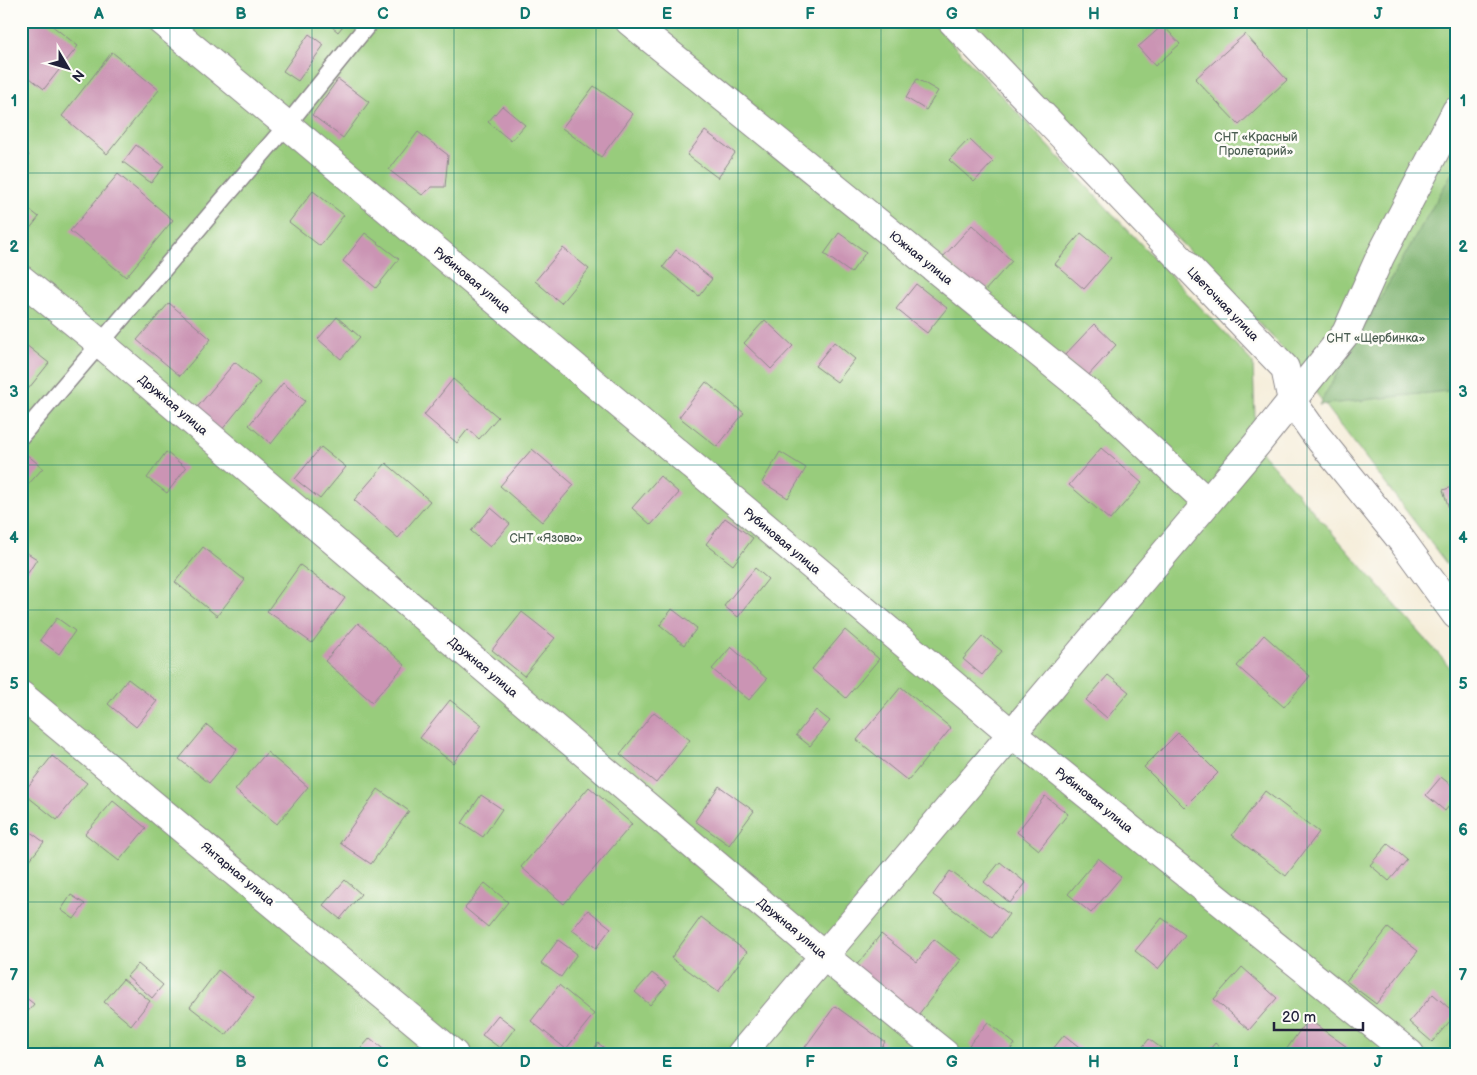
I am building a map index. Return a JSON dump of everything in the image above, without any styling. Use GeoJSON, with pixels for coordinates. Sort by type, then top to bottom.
{"type":"FeatureCollection","features":[{"type":"Feature","properties":{"kind":"street","name":"Рубиновая улица"},"geometry":{"type":"LineString","coordinates":[[161,21],[1012,734],[1410,1054]]}},
{"type":"Feature","properties":{"kind":"street","name":"Южная улица"},"geometry":{"type":"LineString","coordinates":[[629,21],[1102,404],[1207,502]]}},
{"type":"Feature","properties":{"kind":"street","name":"Цветочная улица"},"geometry":{"type":"LineString","coordinates":[[952,21],[1285,368],[1292,401],[1316,435],[1402,541],[1456,615]]}},
{"type":"Feature","properties":{"kind":"street"},"geometry":{"type":"LineString","coordinates":[[741,1054],[1256,446],[1346,333],[1380,257],[1456,111]]}},
{"type":"Feature","properties":{"kind":"street","name":"Дружная улица"},"geometry":{"type":"LineString","coordinates":[[21,279],[100,343],[824,956],[945,1054]]}},
{"type":"Feature","properties":{"kind":"street","name":"Янтарная улица"},"geometry":{"type":"LineString","coordinates":[[21,695],[454,1054]]}},
{"type":"Feature","properties":{"kind":"lane"},"geometry":{"type":"LineString","coordinates":[[21,436],[287,125],[371,21]]}},
{"type":"Feature","properties":{"kind":"green space","name":"СНТ «Язово»"},"geometry":{"type":"Polygon","coordinates":[[[21,21],[931,21],[1253,363],[1256,446],[1456,674],[1456,1054],[21,1054],[21,21]]]}},
{"type":"Feature","properties":{"kind":"green space","name":"СНТ «Красный Пролетарий»"},"geometry":{"type":"Polygon","coordinates":[[[966,21],[1456,21],[1456,576],[1278,343],[966,21]]]}},
{"type":"Feature","properties":{"kind":"green space","name":"СНТ «Щербинка»"},"geometry":{"type":"Polygon","coordinates":[[[1456,166],[1456,390],[1319,405],[1456,166]]]}},
{"type":"Feature","properties":{"kind":"building"},"geometry":{"type":"Polygon","coordinates":[[[26,21],[46,21],[78,46],[44,89],[21,71],[21,27],[26,21]]]}},
{"type":"Feature","properties":{"kind":"building"},"geometry":{"type":"Polygon","coordinates":[[[325,21],[347,21],[338,32],[325,21]]]}},
{"type":"Feature","properties":{"kind":"building"},"geometry":{"type":"Polygon","coordinates":[[[1163,25],[1180,44],[1155,66],[1138,47],[1163,25]]]}},
{"type":"Feature","properties":{"kind":"building"},"geometry":{"type":"Polygon","coordinates":[[[309,34],[324,45],[298,81],[283,71],[309,34]]]}},
{"type":"Feature","properties":{"kind":"building"},"geometry":{"type":"Polygon","coordinates":[[[1245,34],[1287,80],[1239,125],[1195,79],[1245,34]]]}},
{"type":"Feature","properties":{"kind":"building"},"geometry":{"type":"Polygon","coordinates":[[[112,52],[159,90],[107,154],[62,116],[112,52]]]}},
{"type":"Feature","properties":{"kind":"building"},"geometry":{"type":"Polygon","coordinates":[[[338,79],[369,102],[343,138],[312,115],[338,79]]]}},
{"type":"Feature","properties":{"kind":"building"},"geometry":{"type":"Polygon","coordinates":[[[917,79],[938,91],[926,110],[906,98],[917,79]]]}},
{"type":"Feature","properties":{"kind":"building"},"geometry":{"type":"Polygon","coordinates":[[[594,86],[633,114],[601,157],[562,128],[594,86]]]}},
{"type":"Feature","properties":{"kind":"building"},"geometry":{"type":"Polygon","coordinates":[[[502,106],[525,125],[511,141],[488,122],[502,106]]]}},
{"type":"Feature","properties":{"kind":"building"},"geometry":{"type":"Polygon","coordinates":[[[705,131],[735,153],[718,178],[687,155],[705,131]]]}},
{"type":"Feature","properties":{"kind":"building"},"geometry":{"type":"Polygon","coordinates":[[[418,132],[448,155],[445,187],[432,187],[422,195],[389,170],[418,132]]]}},
{"type":"Feature","properties":{"kind":"building"},"geometry":{"type":"Polygon","coordinates":[[[969,139],[993,162],[974,182],[949,160],[969,139]]]}},
{"type":"Feature","properties":{"kind":"building"},"geometry":{"type":"Polygon","coordinates":[[[136,145],[164,166],[151,183],[123,162],[136,145]]]}},
{"type":"Feature","properties":{"kind":"building"},"geometry":{"type":"Polygon","coordinates":[[[21,149],[29,155],[21,166],[21,149]]]}},
{"type":"Feature","properties":{"kind":"building"},"geometry":{"type":"Polygon","coordinates":[[[118,174],[173,220],[126,277],[70,231],[118,174]]]}},
{"type":"Feature","properties":{"kind":"building"},"geometry":{"type":"Polygon","coordinates":[[[313,191],[344,215],[320,246],[289,222],[313,191]]]}},
{"type":"Feature","properties":{"kind":"building"},"geometry":{"type":"Polygon","coordinates":[[[21,203],[39,217],[21,240],[21,203]]]}},
{"type":"Feature","properties":{"kind":"building"},"geometry":{"type":"Polygon","coordinates":[[[972,225],[1012,261],[982,294],[943,257],[972,225]]]}},
{"type":"Feature","properties":{"kind":"building"},"geometry":{"type":"Polygon","coordinates":[[[365,233],[399,259],[376,288],[343,261],[365,233]]]}},
{"type":"Feature","properties":{"kind":"building"},"geometry":{"type":"Polygon","coordinates":[[[839,233],[866,252],[851,273],[824,254],[839,233]]]}},
{"type":"Feature","properties":{"kind":"building"},"geometry":{"type":"Polygon","coordinates":[[[1081,233],[1111,258],[1084,289],[1055,264],[1081,233]]]}},
{"type":"Feature","properties":{"kind":"building"},"geometry":{"type":"Polygon","coordinates":[[[563,248],[589,269],[561,303],[535,281],[563,248]]]}},
{"type":"Feature","properties":{"kind":"building"},"geometry":{"type":"Polygon","coordinates":[[[676,250],[712,279],[699,296],[663,267],[676,250]]]}},
{"type":"Feature","properties":{"kind":"building"},"geometry":{"type":"Polygon","coordinates":[[[916,284],[947,308],[927,333],[896,309],[916,284]]]}},
{"type":"Feature","properties":{"kind":"building"},"geometry":{"type":"Polygon","coordinates":[[[169,303],[211,339],[180,376],[137,340],[169,303]]]}},
{"type":"Feature","properties":{"kind":"building"},"geometry":{"type":"Polygon","coordinates":[[[337,317],[360,337],[341,359],[318,339],[337,317]]]}},
{"type":"Feature","properties":{"kind":"building"},"geometry":{"type":"Polygon","coordinates":[[[765,320],[793,346],[771,369],[744,343],[765,320]]]}},
{"type":"Feature","properties":{"kind":"building"},"geometry":{"type":"Polygon","coordinates":[[[1094,324],[1116,345],[1086,378],[1063,357],[1094,324]]]}},
{"type":"Feature","properties":{"kind":"building"},"geometry":{"type":"Polygon","coordinates":[[[21,341],[49,363],[21,398],[21,341]]]}},
{"type":"Feature","properties":{"kind":"building"},"geometry":{"type":"Polygon","coordinates":[[[834,342],[855,359],[837,382],[815,366],[834,342]]]}},
{"type":"Feature","properties":{"kind":"building"},"geometry":{"type":"Polygon","coordinates":[[[235,362],[260,383],[221,431],[195,410],[235,362]]]}},
{"type":"Feature","properties":{"kind":"building"},"geometry":{"type":"Polygon","coordinates":[[[453,379],[498,417],[479,439],[468,429],[457,443],[424,415],[453,379]]]}},
{"type":"Feature","properties":{"kind":"building"},"geometry":{"type":"Polygon","coordinates":[[[706,382],[744,413],[717,447],[679,417],[706,382]]]}},
{"type":"Feature","properties":{"kind":"building"},"geometry":{"type":"Polygon","coordinates":[[[283,383],[305,401],[271,444],[249,425],[283,383]]]}},
{"type":"Feature","properties":{"kind":"building"},"geometry":{"type":"Polygon","coordinates":[[[321,447],[346,467],[320,499],[295,479],[321,447]]]}},
{"type":"Feature","properties":{"kind":"building"},"geometry":{"type":"Polygon","coordinates":[[[1101,448],[1142,483],[1110,520],[1069,485],[1101,448]]]}},
{"type":"Feature","properties":{"kind":"building"},"geometry":{"type":"Polygon","coordinates":[[[532,449],[574,485],[542,522],[500,486],[532,449]]]}},
{"type":"Feature","properties":{"kind":"building"},"geometry":{"type":"Polygon","coordinates":[[[166,452],[186,468],[167,493],[147,478],[166,452]]]}},
{"type":"Feature","properties":{"kind":"building"},"geometry":{"type":"Polygon","coordinates":[[[780,452],[806,468],[788,498],[762,482],[780,452]]]}},
{"type":"Feature","properties":{"kind":"building"},"geometry":{"type":"Polygon","coordinates":[[[26,454],[43,468],[26,487],[21,484],[21,460],[26,454]]]}},
{"type":"Feature","properties":{"kind":"building"},"geometry":{"type":"Polygon","coordinates":[[[386,463],[430,501],[398,538],[354,500],[386,463]]]}},
{"type":"Feature","properties":{"kind":"building"},"geometry":{"type":"Polygon","coordinates":[[[660,476],[679,493],[651,525],[632,508],[660,476]]]}},
{"type":"Feature","properties":{"kind":"building"},"geometry":{"type":"Polygon","coordinates":[[[1456,486],[1456,527],[1455,527],[1443,490],[1456,486]]]}},
{"type":"Feature","properties":{"kind":"building"},"geometry":{"type":"Polygon","coordinates":[[[491,508],[510,524],[490,547],[471,531],[491,508]]]}},
{"type":"Feature","properties":{"kind":"building"},"geometry":{"type":"Polygon","coordinates":[[[725,518],[753,538],[733,565],[706,544],[725,518]]]}},
{"type":"Feature","properties":{"kind":"building"},"geometry":{"type":"Polygon","coordinates":[[[203,547],[245,580],[217,616],[175,582],[203,547]]]}},
{"type":"Feature","properties":{"kind":"building"},"geometry":{"type":"Polygon","coordinates":[[[21,549],[37,559],[21,584],[21,549]]]}},
{"type":"Feature","properties":{"kind":"building"},"geometry":{"type":"Polygon","coordinates":[[[300,565],[345,598],[312,643],[267,611],[300,565]]]}},
{"type":"Feature","properties":{"kind":"building"},"geometry":{"type":"Polygon","coordinates":[[[755,568],[768,579],[738,617],[724,606],[755,568]]]}},
{"type":"Feature","properties":{"kind":"building"},"geometry":{"type":"Polygon","coordinates":[[[672,609],[697,628],[684,645],[660,625],[672,609]]]}},
{"type":"Feature","properties":{"kind":"building"},"geometry":{"type":"Polygon","coordinates":[[[522,612],[555,638],[524,676],[492,650],[522,612]]]}},
{"type":"Feature","properties":{"kind":"building"},"geometry":{"type":"Polygon","coordinates":[[[57,618],[75,631],[59,654],[40,640],[57,618]]]}},
{"type":"Feature","properties":{"kind":"building"},"geometry":{"type":"Polygon","coordinates":[[[358,623],[405,665],[372,702],[325,661],[358,623]]]}},
{"type":"Feature","properties":{"kind":"building"},"geometry":{"type":"Polygon","coordinates":[[[845,630],[879,659],[846,698],[812,669],[845,630]]]}},
{"type":"Feature","properties":{"kind":"building"},"geometry":{"type":"Polygon","coordinates":[[[1264,635],[1310,676],[1284,707],[1237,666],[1264,635]]]}},
{"type":"Feature","properties":{"kind":"building"},"geometry":{"type":"Polygon","coordinates":[[[983,636],[1002,651],[982,675],[963,659],[983,636]]]}},
{"type":"Feature","properties":{"kind":"building"},"geometry":{"type":"Polygon","coordinates":[[[731,647],[767,679],[749,700],[712,669],[731,647]]]}},
{"type":"Feature","properties":{"kind":"building"},"geometry":{"type":"Polygon","coordinates":[[[1108,675],[1129,692],[1107,718],[1086,700],[1108,675]]]}},
{"type":"Feature","properties":{"kind":"building"},"geometry":{"type":"Polygon","coordinates":[[[128,679],[157,701],[136,727],[108,704],[128,679]]]}},
{"type":"Feature","properties":{"kind":"building"},"geometry":{"type":"Polygon","coordinates":[[[901,687],[951,728],[908,781],[857,740],[901,687]]]}},
{"type":"Feature","properties":{"kind":"building"},"geometry":{"type":"Polygon","coordinates":[[[450,700],[482,725],[453,763],[420,738],[450,700]]]}},
{"type":"Feature","properties":{"kind":"building"},"geometry":{"type":"Polygon","coordinates":[[[816,710],[830,721],[810,746],[796,735],[816,710]]]}},
{"type":"Feature","properties":{"kind":"building"},"geometry":{"type":"Polygon","coordinates":[[[654,712],[690,740],[656,783],[620,754],[654,712]]]}},
{"type":"Feature","properties":{"kind":"building"},"geometry":{"type":"Polygon","coordinates":[[[207,725],[237,749],[209,783],[179,759],[207,725]]]}},
{"type":"Feature","properties":{"kind":"building"},"geometry":{"type":"Polygon","coordinates":[[[1178,733],[1218,773],[1184,807],[1144,767],[1178,733]]]}},
{"type":"Feature","properties":{"kind":"building"},"geometry":{"type":"Polygon","coordinates":[[[267,752],[308,787],[277,824],[235,790],[267,752]]]}},
{"type":"Feature","properties":{"kind":"building"},"geometry":{"type":"Polygon","coordinates":[[[52,756],[87,783],[57,820],[23,793],[52,756]]]}},
{"type":"Feature","properties":{"kind":"building"},"geometry":{"type":"Polygon","coordinates":[[[1441,777],[1456,789],[1456,797],[1445,811],[1426,795],[1441,777]]]}},
{"type":"Feature","properties":{"kind":"building"},"geometry":{"type":"Polygon","coordinates":[[[719,786],[754,811],[729,845],[695,821],[719,786]]]}},
{"type":"Feature","properties":{"kind":"building"},"geometry":{"type":"Polygon","coordinates":[[[589,787],[632,824],[564,904],[521,867],[589,787]]]}},
{"type":"Feature","properties":{"kind":"building"},"geometry":{"type":"Polygon","coordinates":[[[378,789],[409,811],[371,864],[340,843],[378,789]]]}},
{"type":"Feature","properties":{"kind":"building"},"geometry":{"type":"Polygon","coordinates":[[[1265,791],[1319,832],[1286,876],[1232,835],[1265,791]]]}},
{"type":"Feature","properties":{"kind":"building"},"geometry":{"type":"Polygon","coordinates":[[[481,795],[502,809],[483,837],[462,823],[481,795]]]}},
{"type":"Feature","properties":{"kind":"building"},"geometry":{"type":"Polygon","coordinates":[[[1045,796],[1068,814],[1039,850],[1017,832],[1045,796]]]}},
{"type":"Feature","properties":{"kind":"building"},"geometry":{"type":"Polygon","coordinates":[[[113,801],[146,828],[119,861],[85,834],[113,801]]]}},
{"type":"Feature","properties":{"kind":"building"},"geometry":{"type":"Polygon","coordinates":[[[21,825],[44,842],[21,871],[21,825]]]}},
{"type":"Feature","properties":{"kind":"building"},"geometry":{"type":"Polygon","coordinates":[[[1388,844],[1407,860],[1389,881],[1370,865],[1388,844]]]}},
{"type":"Feature","properties":{"kind":"building"},"geometry":{"type":"Polygon","coordinates":[[[1098,858],[1121,877],[1091,913],[1068,894],[1098,858]]]}},
{"type":"Feature","properties":{"kind":"building"},"geometry":{"type":"Polygon","coordinates":[[[1000,862],[1026,883],[1010,903],[984,882],[1000,862]]]}},
{"type":"Feature","properties":{"kind":"building"},"geometry":{"type":"Polygon","coordinates":[[[950,871],[1009,914],[992,938],[933,895],[950,871]]]}},
{"type":"Feature","properties":{"kind":"building"},"geometry":{"type":"Polygon","coordinates":[[[345,880],[361,894],[340,919],[323,905],[345,880]]]}},
{"type":"Feature","properties":{"kind":"building"},"geometry":{"type":"Polygon","coordinates":[[[485,883],[508,902],[488,927],[465,908],[485,883]]]}},
{"type":"Feature","properties":{"kind":"building"},"geometry":{"type":"Polygon","coordinates":[[[71,895],[85,904],[74,919],[61,910],[71,895]]]}},
{"type":"Feature","properties":{"kind":"building"},"geometry":{"type":"Polygon","coordinates":[[[588,910],[611,928],[596,948],[572,930],[588,910]]]}},
{"type":"Feature","properties":{"kind":"building"},"geometry":{"type":"Polygon","coordinates":[[[701,917],[747,952],[718,992],[671,958],[701,917]]]}},
{"type":"Feature","properties":{"kind":"building"},"geometry":{"type":"Polygon","coordinates":[[[1162,918],[1185,935],[1158,969],[1135,951],[1162,918]]]}},
{"type":"Feature","properties":{"kind":"building"},"geometry":{"type":"Polygon","coordinates":[[[1388,928],[1418,951],[1376,1004],[1346,981],[1388,928]]]}},
{"type":"Feature","properties":{"kind":"building"},"geometry":{"type":"Polygon","coordinates":[[[881,934],[917,962],[934,939],[961,960],[918,1015],[855,967],[881,934]]]}},
{"type":"Feature","properties":{"kind":"building"},"geometry":{"type":"Polygon","coordinates":[[[558,940],[577,954],[561,977],[541,963],[558,940]]]}},
{"type":"Feature","properties":{"kind":"building"},"geometry":{"type":"Polygon","coordinates":[[[138,964],[163,985],[152,998],[127,976],[138,964]]]}},
{"type":"Feature","properties":{"kind":"building"},"geometry":{"type":"Polygon","coordinates":[[[1242,967],[1277,998],[1249,1030],[1214,999],[1242,967]]]}},
{"type":"Feature","properties":{"kind":"building"},"geometry":{"type":"Polygon","coordinates":[[[218,970],[254,998],[226,1035],[190,1007],[218,970]]]}},
{"type":"Feature","properties":{"kind":"building"},"geometry":{"type":"Polygon","coordinates":[[[652,973],[667,985],[650,1005],[635,992],[652,973]]]}},
{"type":"Feature","properties":{"kind":"building"},"geometry":{"type":"Polygon","coordinates":[[[123,979],[150,1001],[131,1025],[104,1002],[123,979]]]}},
{"type":"Feature","properties":{"kind":"building"},"geometry":{"type":"Polygon","coordinates":[[[559,985],[594,1014],[566,1049],[531,1021],[559,985]]]}},
{"type":"Feature","properties":{"kind":"building"},"geometry":{"type":"Polygon","coordinates":[[[21,994],[34,1004],[21,1020],[21,994]]]}},
{"type":"Feature","properties":{"kind":"building"},"geometry":{"type":"Polygon","coordinates":[[[1433,994],[1456,1014],[1432,1042],[1409,1022],[1433,994]]]}},
{"type":"Feature","properties":{"kind":"building"},"geometry":{"type":"Polygon","coordinates":[[[835,1006],[885,1042],[877,1054],[800,1054],[835,1006]]]}},
{"type":"Feature","properties":{"kind":"building"},"geometry":{"type":"Polygon","coordinates":[[[498,1015],[515,1028],[500,1048],[482,1035],[498,1015]]]}},
{"type":"Feature","properties":{"kind":"building"},"geometry":{"type":"Polygon","coordinates":[[[1308,1019],[1347,1047],[1343,1054],[1283,1054],[1308,1019]]]}},
{"type":"Feature","properties":{"kind":"building"},"geometry":{"type":"Polygon","coordinates":[[[988,1022],[1015,1044],[1007,1054],[980,1054],[969,1045],[988,1022]]]}},
{"type":"Feature","properties":{"kind":"building"},"geometry":{"type":"Polygon","coordinates":[[[1064,1035],[1088,1054],[1049,1054],[1064,1035]]]}},
{"type":"Feature","properties":{"kind":"building"},"geometry":{"type":"Polygon","coordinates":[[[370,1038],[389,1054],[356,1054],[370,1038]]]}},
{"type":"Feature","properties":{"kind":"building"},"geometry":{"type":"Polygon","coordinates":[[[1149,1039],[1169,1054],[1137,1054],[1149,1039]]]}},
{"type":"Feature","properties":{"kind":"building"},"geometry":{"type":"Polygon","coordinates":[[[598,1043],[612,1054],[590,1054],[598,1043]]]}},
{"type":"Feature","properties":{"kind":"building"},"geometry":{"type":"Polygon","coordinates":[[[1215,1043],[1229,1054],[1206,1054],[1215,1043]]]}}]}
